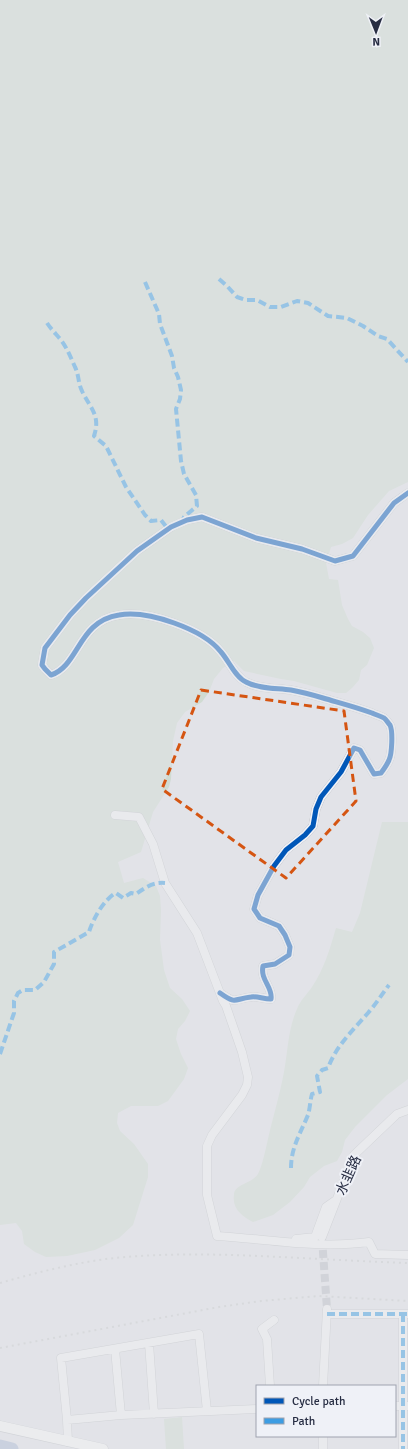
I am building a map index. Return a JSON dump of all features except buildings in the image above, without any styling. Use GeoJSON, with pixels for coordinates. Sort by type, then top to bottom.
{"type":"FeatureCollection","features":[{"type":"Feature","properties":{"kind":"main road"},"geometry":{"type":"LineString","coordinates":[[0,1426],[104,1449]]}},
{"type":"Feature","properties":{"kind":"street"},"geometry":{"type":"LineString","coordinates":[[220,993],[236,1002],[252,997],[263,1000],[271,998],[271,994],[262,972],[263,966],[275,964],[289,955],[290,947],[279,926],[260,918],[254,909],[258,896],[274,866],[286,850],[305,835],[313,826],[316,809],[321,797],[341,772],[354,748],[360,750],[374,774],[381,774],[389,759],[392,732],[390,725],[384,718],[358,708],[293,690],[258,686],[246,682],[240,677],[221,651],[210,640],[163,619],[137,614],[119,615],[104,619],[87,632],[69,660],[58,673],[52,675],[42,665],[45,648],[70,615],[86,598],[137,551],[171,527],[187,520],[202,518],[256,538],[302,550],[335,561],[353,556],[394,503],[408,493]]}},
{"type":"Feature","properties":{"kind":"street"},"geometry":{"type":"LineString","coordinates":[[115,816],[139,817],[153,844],[165,883],[197,933],[226,1006],[242,1052],[248,1077],[247,1085],[242,1095],[212,1135],[207,1146],[206,1195],[217,1236],[300,1244],[354,1244],[369,1242],[374,1254],[408,1256]]}},
{"type":"Feature","properties":{"kind":"street","name":"水韭路"},"geometry":{"type":"LineString","coordinates":[[322,1237],[354,1155],[397,1114],[408,1110]]}},
{"type":"Feature","properties":{"kind":"street"},"geometry":{"type":"LineString","coordinates":[[280,1241],[315,1237],[326,1207],[336,1200]]}},
{"type":"Feature","properties":{"kind":"street"},"geometry":{"type":"LineString","coordinates":[[324,1385],[327,1312],[406,1314],[402,1406],[403,1449]]}},
{"type":"Feature","properties":{"kind":"street"},"geometry":{"type":"LineString","coordinates":[[270,1385],[267,1339],[262,1329],[274,1320]]}},
{"type":"Feature","properties":{"kind":"street"},"geometry":{"type":"LineString","coordinates":[[68,1442],[61,1358],[199,1334],[207,1412]]}},
{"type":"Feature","properties":{"kind":"street"},"geometry":{"type":"LineString","coordinates":[[149,1343],[154,1414]]}},
{"type":"Feature","properties":{"kind":"street"},"geometry":{"type":"LineString","coordinates":[[115,1349],[121,1415]]}},
{"type":"Feature","properties":{"kind":"street"},"geometry":{"type":"LineString","coordinates":[[67,1420],[121,1415],[256,1409]]}},
{"type":"Feature","properties":{"kind":"street"},"geometry":{"type":"LineString","coordinates":[[323,1437],[323,1449]]}},
{"type":"Feature","properties":{"kind":"highlighted area"},"geometry":{"type":"Polygon","coordinates":[[[201,690],[344,711],[356,801],[286,878],[162,789],[201,690]]]}},
{"type":"Feature","properties":{"kind":"shaded area"},"geometry":{"type":"Polygon","coordinates":[[[0,0],[408,0],[408,482],[389,491],[368,515],[353,538],[342,544],[331,547],[326,563],[329,579],[338,580],[342,605],[348,619],[352,626],[370,638],[374,648],[367,665],[361,670],[359,680],[346,693],[337,693],[294,681],[244,671],[234,661],[223,668],[214,679],[209,692],[202,702],[185,712],[177,723],[173,741],[171,779],[169,787],[153,812],[141,852],[118,862],[124,883],[143,878],[156,886],[160,896],[160,940],[164,970],[170,988],[182,999],[190,1011],[185,1021],[178,1029],[176,1039],[188,1068],[184,1079],[168,1101],[158,1106],[131,1106],[118,1113],[117,1123],[120,1131],[134,1144],[148,1164],[148,1177],[133,1225],[119,1238],[95,1250],[67,1256],[46,1257],[35,1252],[24,1244],[22,1231],[16,1223],[0,1225],[0,0]]]}},
{"type":"Feature","properties":{"kind":"shaded area"},"geometry":{"type":"Polygon","coordinates":[[[382,822],[408,822],[408,1079],[387,1095],[355,1127],[345,1140],[342,1152],[337,1161],[324,1166],[310,1177],[304,1187],[290,1202],[273,1215],[253,1222],[242,1215],[236,1208],[234,1200],[235,1191],[240,1186],[252,1180],[258,1174],[264,1157],[281,1089],[290,1032],[294,1017],[300,1003],[320,973],[336,928],[352,932],[360,913],[382,822]]]}},
{"type":"Feature","properties":{"kind":"shaded area"},"geometry":{"type":"Polygon","coordinates":[[[182,1417],[184,1449],[166,1449],[164,1419],[182,1417]]]}},
{"type":"Feature","properties":{"kind":"waterway"},"geometry":{"type":"LineString","coordinates":[[0,1446],[12,1449]]}},
{"type":"Feature","properties":{"kind":"tunnel"},"geometry":{"type":"LineString","coordinates":[[322,1238],[327,1309]]}},
{"type":"Feature","properties":{"kind":"railway"},"geometry":{"type":"LineString","coordinates":[[0,1283],[79,1263],[122,1257],[154,1255],[233,1255],[408,1263]]}},
{"type":"Feature","properties":{"kind":"railway"},"geometry":{"type":"LineString","coordinates":[[0,1348],[219,1307],[261,1301],[319,1296],[408,1301]]}},
{"type":"Feature","properties":{"kind":"marked path"},"geometry":{"type":"LineString","coordinates":[[219,279],[237,297],[246,300],[257,300],[270,307],[281,307],[297,301],[308,303],[328,316],[347,318],[378,336],[387,339],[408,362]]}},
{"type":"Feature","properties":{"kind":"marked path"},"geometry":{"type":"LineString","coordinates":[[145,282],[159,314],[160,324],[172,356],[181,390],[180,399],[176,409],[181,461],[184,474],[196,495],[197,506],[184,517],[183,520]]}},
{"type":"Feature","properties":{"kind":"marked path"},"geometry":{"type":"LineString","coordinates":[[47,323],[69,353],[81,388],[94,412],[96,422],[94,436],[106,446],[126,487],[145,515],[151,521],[161,520],[168,529]]}},
{"type":"Feature","properties":{"kind":"marked path"},"geometry":{"type":"LineString","coordinates":[[0,1054],[14,1013],[14,1001],[18,993],[23,990],[35,990],[44,982],[54,964],[54,952],[89,932],[93,921],[100,910],[107,900],[116,893],[123,898],[131,893],[136,894],[153,884],[165,883]]}},
{"type":"Feature","properties":{"kind":"marked path"},"geometry":{"type":"LineString","coordinates":[[291,1168],[294,1147],[308,1115],[312,1094],[320,1092],[317,1076],[322,1070],[328,1068],[340,1045],[371,1010],[389,985]]}},
{"type":"Feature","properties":{"kind":"marked path"},"geometry":{"type":"LineString","coordinates":[[327,1314],[408,1314]]}},
{"type":"Feature","properties":{"kind":"marked path"},"geometry":{"type":"LineString","coordinates":[[403,1314],[403,1449]]}},
{"type":"Feature","properties":{"kind":"cycle path"},"geometry":{"type":"LineString","coordinates":[[220,993],[233,1000],[253,997],[271,999],[270,991],[263,975],[263,966],[275,964],[289,955],[290,947],[279,926],[260,918],[254,909],[258,895],[274,866],[286,850],[305,835],[313,826],[316,809],[321,797],[341,772],[354,748],[360,750],[374,774],[381,773],[388,762],[391,753],[392,737],[390,725],[383,717],[354,707],[291,690],[262,687],[246,682],[242,680],[221,652],[213,644],[202,636],[188,629],[159,618],[131,614],[119,615],[105,619],[87,634],[68,663],[51,675],[42,665],[45,648],[70,615],[86,598],[137,551],[171,527],[187,520],[202,517],[256,538],[302,549],[335,561],[353,556],[394,503],[408,493]]}}]}
